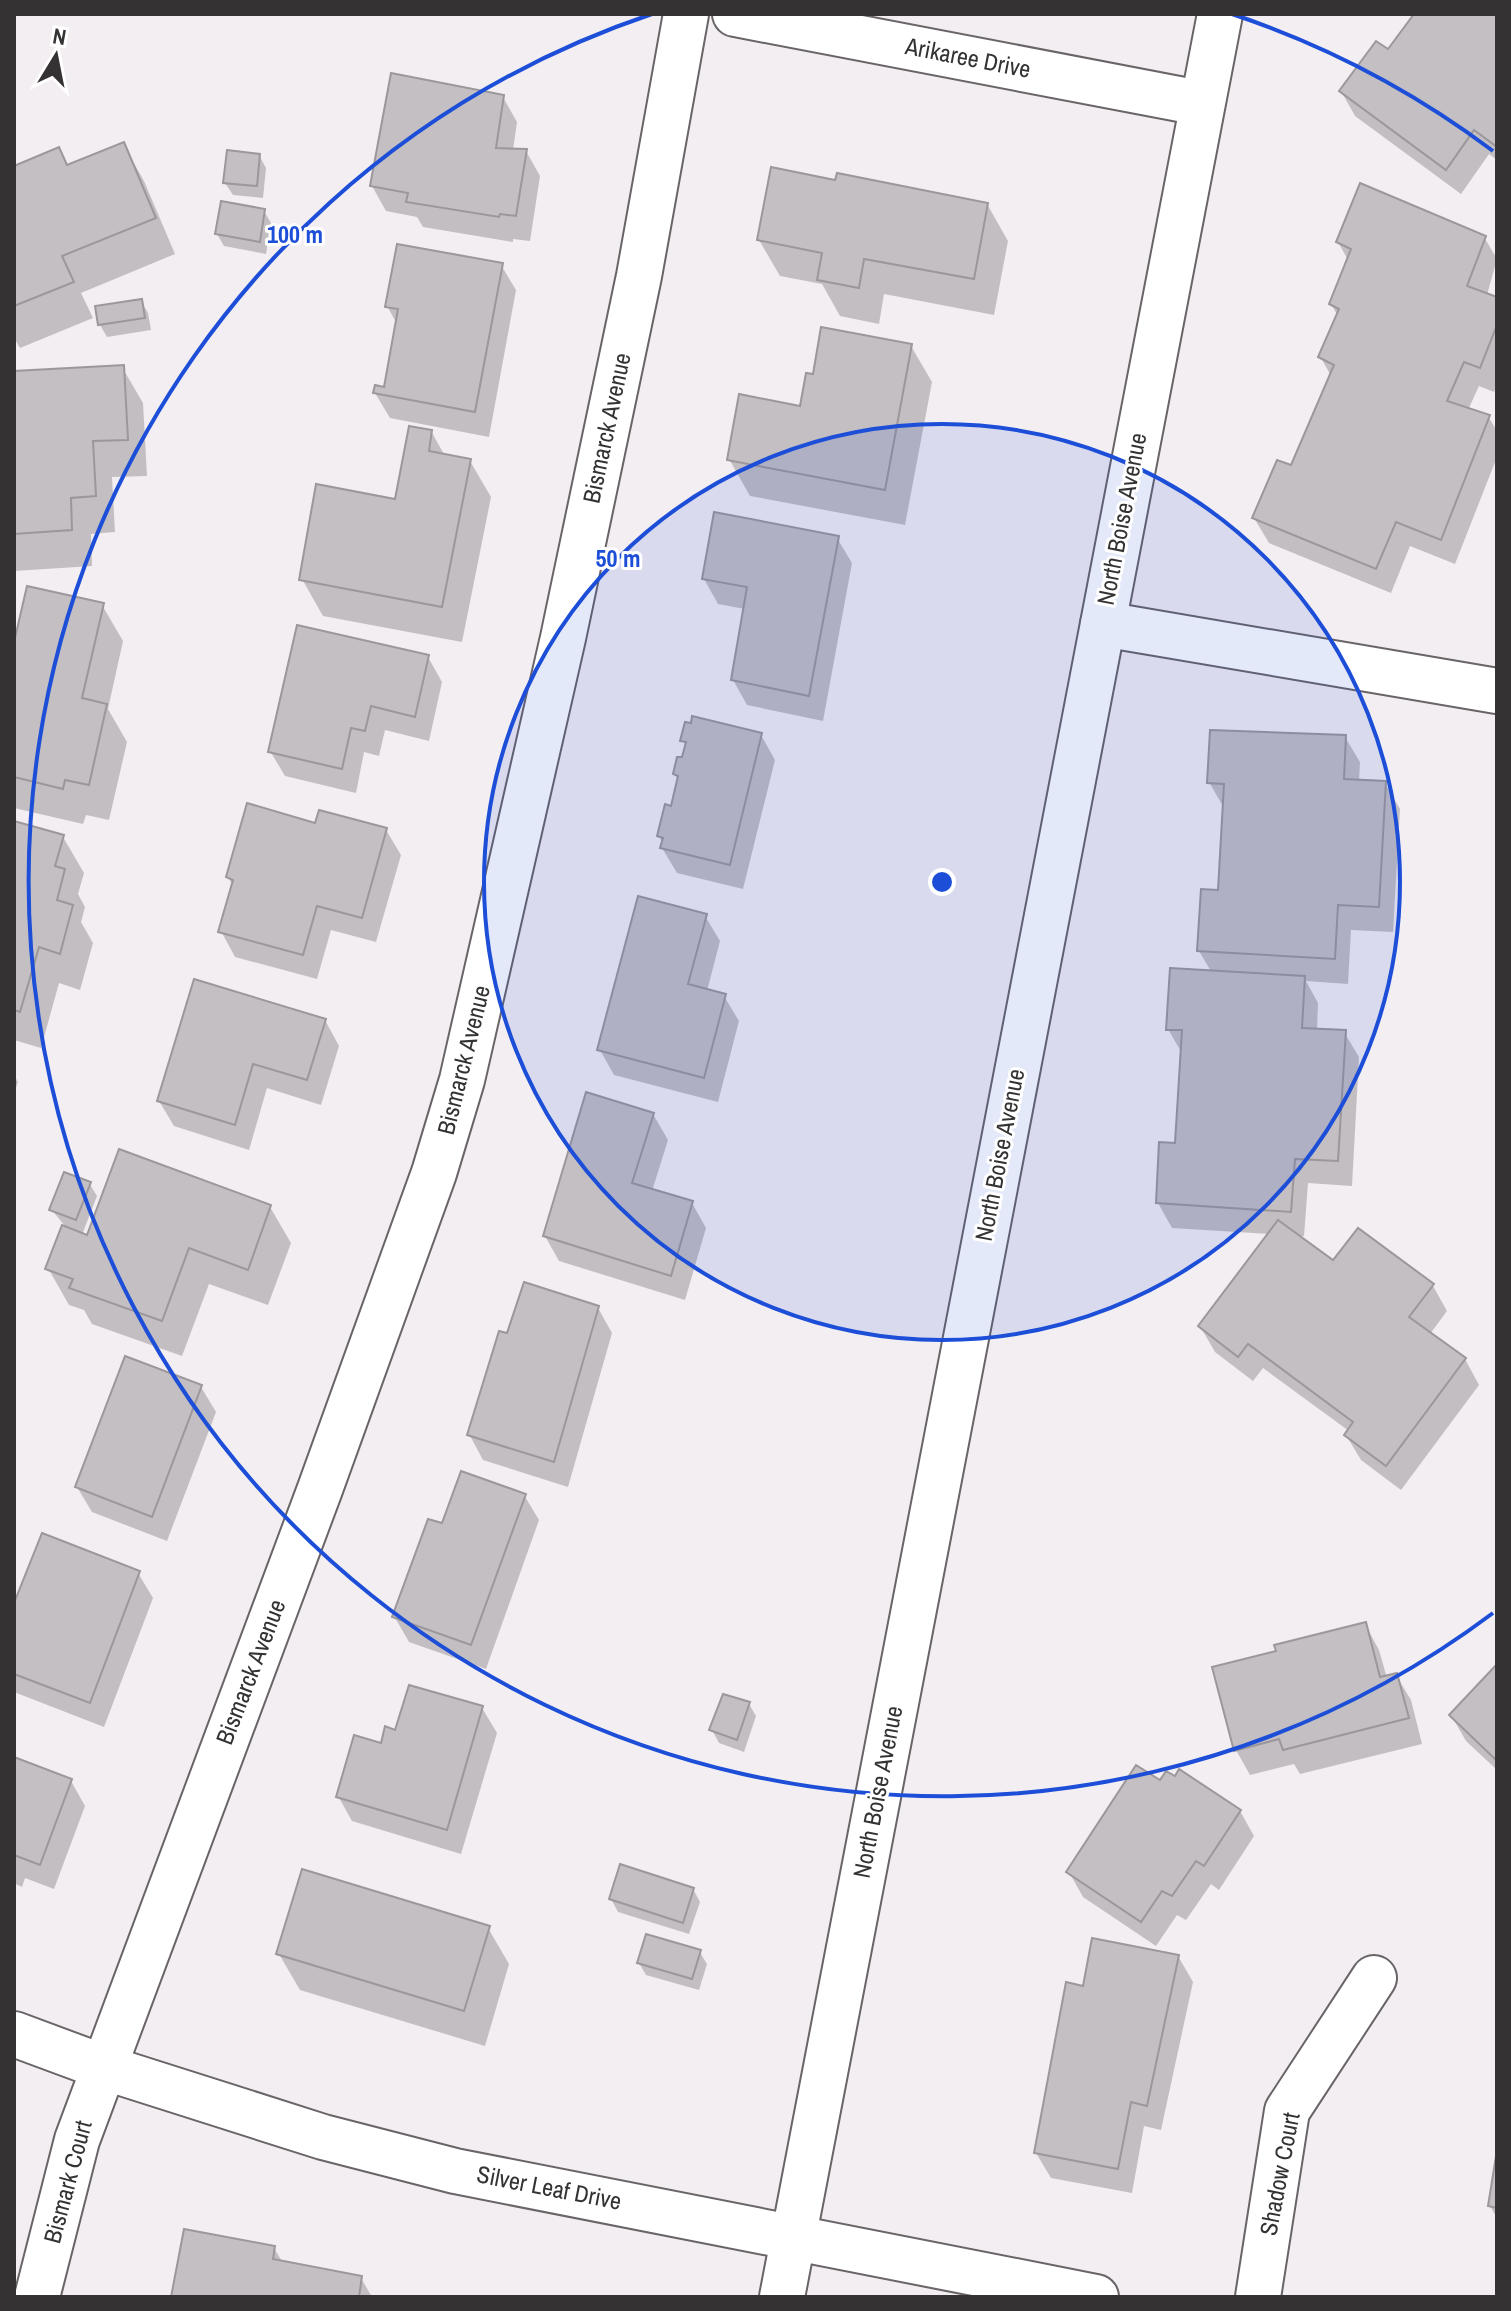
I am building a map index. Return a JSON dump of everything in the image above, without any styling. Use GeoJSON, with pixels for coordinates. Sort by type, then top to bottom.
{"type":"FeatureCollection","features":[{"type":"Feature","properties":{"kind":"street","name":"Bismarck Avenue"},"geometry":{"type":"LineString","coordinates":[[103,2067],[320,1489],[434,1173],[462,1080],[569,608],[639,276],[686,14]]}},
{"type":"Feature","properties":{"kind":"street","name":"Arikaree Drive"},"geometry":{"type":"LineString","coordinates":[[735,14],[1200,103]]}},
{"type":"Feature","properties":{"kind":"street","name":"North Boise Avenue"},"geometry":{"type":"LineString","coordinates":[[782,2297],[1200,103],[1220,14]]}},
{"type":"Feature","properties":{"kind":"street"},"geometry":{"type":"LineString","coordinates":[[1103,624],[1497,691]]}},
{"type":"Feature","properties":{"kind":"street","name":"Shadow Court"},"geometry":{"type":"LineString","coordinates":[[1258,2297],[1287,2111],[1374,1978]]}},
{"type":"Feature","properties":{"kind":"street","name":"Silver Leaf Drive"},"geometry":{"type":"LineString","coordinates":[[14,2034],[103,2067],[323,2137],[455,2171],[1096,2297]]}},
{"type":"Feature","properties":{"kind":"street","name":"Bismark Court"},"geometry":{"type":"LineString","coordinates":[[37,2297],[77,2140],[103,2067]]}},
{"type":"Feature","properties":{"kind":"building"},"geometry":{"type":"Polygon","coordinates":[[[1414,14],[1497,14],[1497,147],[1474,130],[1446,170],[1339,91],[1376,41],[1388,49],[1414,14]]]}},
{"type":"Feature","properties":{"kind":"building"},"geometry":{"type":"Polygon","coordinates":[[[391,73],[504,95],[496,148],[527,149],[516,216],[500,214],[499,217],[406,202],[408,193],[370,186],[391,73]]]}},
{"type":"Feature","properties":{"kind":"building"},"geometry":{"type":"Polygon","coordinates":[[[124,142],[156,218],[62,256],[74,282],[14,306],[14,166],[59,147],[67,165],[124,142]]]}},
{"type":"Feature","properties":{"kind":"building"},"geometry":{"type":"Polygon","coordinates":[[[227,150],[260,154],[257,186],[223,183],[227,150]]]}},
{"type":"Feature","properties":{"kind":"building"},"geometry":{"type":"Polygon","coordinates":[[[771,167],[835,180],[837,173],[988,203],[974,279],[864,259],[859,288],[817,280],[822,253],[757,240],[771,167]]]}},
{"type":"Feature","properties":{"kind":"building"},"geometry":{"type":"Polygon","coordinates":[[[1360,183],[1486,236],[1467,286],[1497,297],[1497,325],[1480,368],[1464,362],[1447,401],[1490,415],[1441,540],[1396,522],[1376,569],[1252,518],[1277,460],[1291,465],[1334,365],[1318,357],[1339,309],[1329,304],[1351,249],[1336,242],[1360,183]]]}},
{"type":"Feature","properties":{"kind":"building"},"geometry":{"type":"Polygon","coordinates":[[[221,201],[265,209],[260,242],[215,234],[221,201]]]}},
{"type":"Feature","properties":{"kind":"building"},"geometry":{"type":"Polygon","coordinates":[[[397,244],[503,263],[475,412],[373,393],[375,385],[384,387],[398,309],[385,307],[397,244]]]}},
{"type":"Feature","properties":{"kind":"building"},"geometry":{"type":"Polygon","coordinates":[[[142,299],[145,318],[98,325],[95,306],[142,299]]]}},
{"type":"Feature","properties":{"kind":"building"},"geometry":{"type":"Polygon","coordinates":[[[821,327],[912,344],[885,490],[727,460],[739,394],[800,406],[806,373],[813,374],[821,327]]]}},
{"type":"Feature","properties":{"kind":"building"},"geometry":{"type":"Polygon","coordinates":[[[124,365],[128,440],[93,441],[96,496],[71,498],[72,530],[14,534],[14,371],[124,365]]]}},
{"type":"Feature","properties":{"kind":"building"},"geometry":{"type":"Polygon","coordinates":[[[409,426],[432,430],[429,451],[471,459],[442,607],[299,580],[316,484],[395,499],[409,426]]]}},
{"type":"Feature","properties":{"kind":"building"},"geometry":{"type":"Polygon","coordinates":[[[714,512],[839,536],[809,696],[731,680],[747,587],[702,579],[714,512]]]}},
{"type":"Feature","properties":{"kind":"building"},"geometry":{"type":"Polygon","coordinates":[[[27,586],[104,603],[82,698],[107,704],[89,785],[65,780],[63,789],[14,777],[14,642],[27,586]]]}},
{"type":"Feature","properties":{"kind":"building"},"geometry":{"type":"Polygon","coordinates":[[[297,625],[429,655],[415,717],[371,706],[365,731],[351,728],[342,769],[268,752],[297,625]]]}},
{"type":"Feature","properties":{"kind":"building"},"geometry":{"type":"Polygon","coordinates":[[[692,716],[762,733],[730,865],[660,848],[663,838],[657,836],[665,804],[671,806],[678,776],[673,774],[677,757],[682,757],[686,742],[680,741],[685,722],[691,723],[692,716]]]}},
{"type":"Feature","properties":{"kind":"building"},"geometry":{"type":"Polygon","coordinates":[[[1210,730],[1346,735],[1344,779],[1386,781],[1379,907],[1338,905],[1335,959],[1197,951],[1201,889],[1218,890],[1224,784],[1207,783],[1210,730]]]}},
{"type":"Feature","properties":{"kind":"building"},"geometry":{"type":"Polygon","coordinates":[[[247,803],[315,823],[319,810],[387,828],[362,918],[317,906],[303,955],[218,932],[233,880],[226,877],[247,803]]]}},
{"type":"Feature","properties":{"kind":"building"},"geometry":{"type":"Polygon","coordinates":[[[14,821],[64,835],[55,866],[65,869],[57,900],[73,905],[60,954],[39,947],[20,1012],[14,1010],[14,821]]]}},
{"type":"Feature","properties":{"kind":"building"},"geometry":{"type":"Polygon","coordinates":[[[638,896],[707,914],[688,984],[726,994],[704,1078],[597,1050],[638,896]]]}},
{"type":"Feature","properties":{"kind":"building"},"geometry":{"type":"Polygon","coordinates":[[[1170,968],[1305,976],[1302,1028],[1346,1030],[1338,1161],[1295,1159],[1291,1212],[1156,1203],[1159,1142],[1175,1143],[1182,1030],[1166,1030],[1170,968]]]}},
{"type":"Feature","properties":{"kind":"building"},"geometry":{"type":"Polygon","coordinates":[[[194,979],[326,1019],[307,1080],[253,1064],[235,1125],[157,1101],[194,979]]]}},
{"type":"Feature","properties":{"kind":"building"},"geometry":{"type":"Polygon","coordinates":[[[586,1092],[654,1113],[632,1183],[693,1201],[671,1276],[543,1236],[586,1092]]]}},
{"type":"Feature","properties":{"kind":"building"},"geometry":{"type":"Polygon","coordinates":[[[119,1149],[271,1205],[248,1270],[189,1248],[162,1321],[69,1288],[73,1279],[45,1269],[62,1225],[87,1235],[119,1149]]]}},
{"type":"Feature","properties":{"kind":"building"},"geometry":{"type":"Polygon","coordinates":[[[64,1172],[91,1182],[76,1220],[49,1210],[64,1172]]]}},
{"type":"Feature","properties":{"kind":"building"},"geometry":{"type":"Polygon","coordinates":[[[1278,1220],[1333,1260],[1358,1228],[1434,1284],[1409,1317],[1466,1358],[1386,1466],[1344,1435],[1353,1422],[1248,1344],[1238,1357],[1198,1326],[1278,1220]]]}},
{"type":"Feature","properties":{"kind":"building"},"geometry":{"type":"Polygon","coordinates":[[[524,1282],[599,1306],[554,1462],[467,1435],[499,1331],[507,1333],[524,1282]]]}},
{"type":"Feature","properties":{"kind":"building"},"geometry":{"type":"Polygon","coordinates":[[[125,1356],[202,1385],[152,1517],[75,1487],[125,1356]]]}},
{"type":"Feature","properties":{"kind":"building"},"geometry":{"type":"Polygon","coordinates":[[[461,1471],[526,1494],[471,1645],[392,1617],[428,1519],[442,1523],[461,1471]]]}},
{"type":"Feature","properties":{"kind":"building"},"geometry":{"type":"Polygon","coordinates":[[[42,1533],[140,1571],[90,1703],[14,1674],[14,1603],[42,1533]]]}},
{"type":"Feature","properties":{"kind":"building"},"geometry":{"type":"Polygon","coordinates":[[[1366,1622],[1380,1677],[1397,1673],[1409,1718],[1283,1750],[1279,1739],[1234,1751],[1212,1667],[1276,1651],[1274,1645],[1366,1622]]]}},
{"type":"Feature","properties":{"kind":"building"},"geometry":{"type":"Polygon","coordinates":[[[1497,1664],[1497,1761],[1449,1715],[1497,1664]]]}},
{"type":"Feature","properties":{"kind":"building"},"geometry":{"type":"Polygon","coordinates":[[[409,1685],[483,1706],[447,1830],[336,1797],[354,1735],[381,1743],[385,1726],[395,1730],[409,1685]]]}},
{"type":"Feature","properties":{"kind":"building"},"geometry":{"type":"Polygon","coordinates":[[[723,1694],[750,1702],[737,1740],[709,1730],[723,1694]]]}},
{"type":"Feature","properties":{"kind":"building"},"geometry":{"type":"Polygon","coordinates":[[[14,1757],[72,1779],[40,1865],[14,1855],[14,1757]]]}},
{"type":"Feature","properties":{"kind":"building"},"geometry":{"type":"Polygon","coordinates":[[[1136,1765],[1160,1780],[1166,1771],[1175,1776],[1179,1769],[1241,1810],[1204,1866],[1196,1861],[1172,1896],[1162,1891],[1141,1922],[1066,1872],[1136,1765]]]}},
{"type":"Feature","properties":{"kind":"building"},"geometry":{"type":"Polygon","coordinates":[[[620,1864],[694,1888],[683,1923],[609,1899],[620,1864]]]}},
{"type":"Feature","properties":{"kind":"building"},"geometry":{"type":"Polygon","coordinates":[[[302,1869],[490,1926],[464,2011],[276,1954],[302,1869]]]}},
{"type":"Feature","properties":{"kind":"building"},"geometry":{"type":"Polygon","coordinates":[[[646,1934],[701,1950],[692,1979],[637,1963],[646,1934]]]}},
{"type":"Feature","properties":{"kind":"building"},"geometry":{"type":"Polygon","coordinates":[[[1092,1938],[1179,1955],[1147,2106],[1131,2102],[1118,2169],[1034,2153],[1066,1982],[1083,1986],[1092,1938]]]}},
{"type":"Feature","properties":{"kind":"building"},"geometry":{"type":"Polygon","coordinates":[[[1497,2150],[1497,2208],[1488,2206],[1497,2150]]]}},
{"type":"Feature","properties":{"kind":"building"},"geometry":{"type":"Polygon","coordinates":[[[184,2229],[275,2246],[273,2259],[362,2276],[359,2297],[171,2297],[184,2229]]]}}]}
